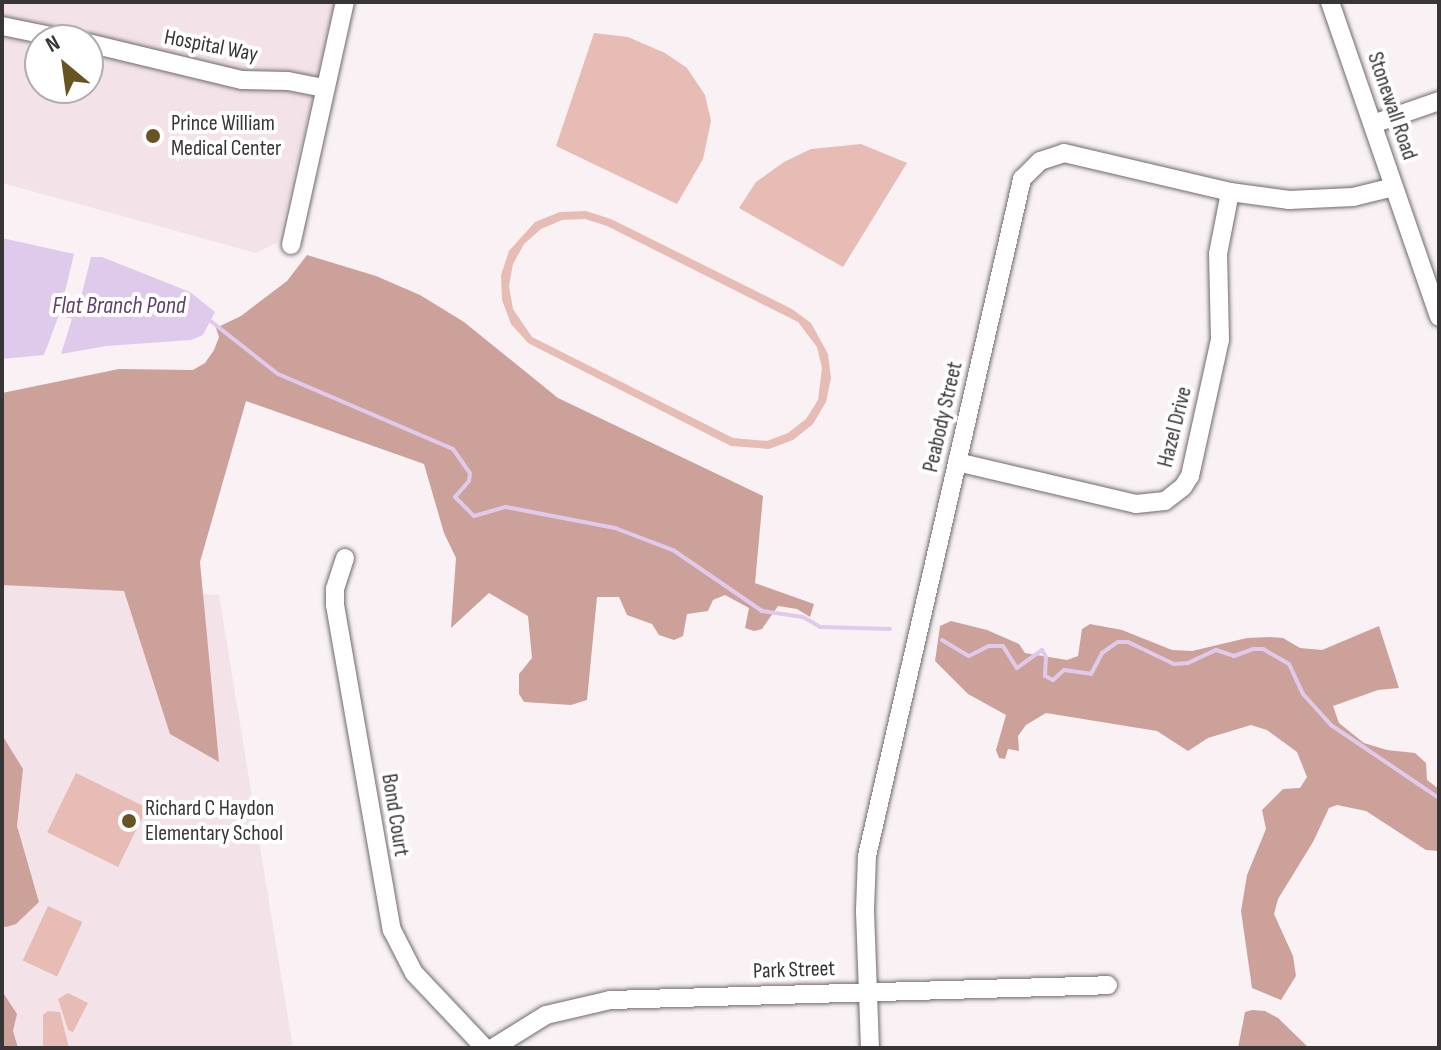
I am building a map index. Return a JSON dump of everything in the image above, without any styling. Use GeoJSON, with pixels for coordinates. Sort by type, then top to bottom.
{"type":"FeatureCollection","features":[{"type":"Feature","properties":{"kind":"street"},"geometry":{"type":"LineString","coordinates":[[291,245],[345,2]]}},
{"type":"Feature","properties":{"kind":"street","name":"Stonewall Road"},"geometry":{"type":"LineString","coordinates":[[1330,2],[1439,317]]}},
{"type":"Feature","properties":{"kind":"street"},"geometry":{"type":"LineString","coordinates":[[2,26],[24,30]]}},
{"type":"Feature","properties":{"kind":"street","name":"Hospital Way"},"geometry":{"type":"LineString","coordinates":[[104,47],[242,80],[288,81],[325,88]]}},
{"type":"Feature","properties":{"kind":"street"},"geometry":{"type":"LineString","coordinates":[[1373,124],[1439,101]]}},
{"type":"Feature","properties":{"kind":"street","name":"Peabody Street"},"geometry":{"type":"LineString","coordinates":[[870,1048],[867,856],[1022,179],[1030,169],[1052,155],[1074,154],[1230,192],[1289,200],[1321,200],[1394,187]]}},
{"type":"Feature","properties":{"kind":"street","name":"Hazel Drive"},"geometry":{"type":"LineString","coordinates":[[957,462],[1136,504],[1165,501],[1183,487],[1190,476],[1220,340],[1218,254],[1230,192]]}},
{"type":"Feature","properties":{"kind":"street","name":"Bond Court"},"geometry":{"type":"LineString","coordinates":[[345,558],[335,589],[335,605],[392,930],[414,973],[485,1048]]}},
{"type":"Feature","properties":{"kind":"street","name":"Park Street"},"geometry":{"type":"LineString","coordinates":[[493,1048],[546,1015],[590,1003],[1108,985]]}},
{"type":"Feature","properties":{"kind":"shaded area","name":"Prince William Medical Center"},"geometry":{"type":"Polygon","coordinates":[[[2,2],[335,2],[278,242],[256,253],[2,183],[2,2]]]}},
{"type":"Feature","properties":{"kind":"shaded area"},"geometry":{"type":"Polygon","coordinates":[[[594,33],[628,37],[665,53],[687,68],[705,95],[711,121],[703,159],[677,204],[556,146],[594,33]]]}},
{"type":"Feature","properties":{"kind":"shaded area"},"geometry":{"type":"Polygon","coordinates":[[[861,144],[907,163],[843,267],[739,208],[756,182],[784,162],[811,149],[861,144]]]}},
{"type":"Feature","properties":{"kind":"shaded area"},"geometry":{"type":"Polygon","coordinates":[[[586,211],[611,219],[792,309],[811,323],[828,354],[831,378],[826,402],[813,424],[793,440],[769,449],[731,446],[528,343],[511,324],[502,300],[501,275],[509,251],[535,222],[560,212],[586,211]],[[585,219],[562,220],[541,229],[524,244],[513,264],[509,286],[513,309],[532,337],[733,438],[767,441],[788,433],[806,419],[818,400],[822,368],[817,347],[798,322],[607,226],[585,219]]]}},
{"type":"Feature","properties":{"kind":"shaded area"},"geometry":{"type":"Polygon","coordinates":[[[307,255],[376,276],[420,295],[464,322],[558,398],[763,496],[755,583],[814,604],[810,617],[797,609],[778,606],[762,629],[754,631],[745,628],[749,608],[725,595],[713,600],[708,611],[687,614],[683,636],[674,640],[659,635],[652,624],[627,615],[619,597],[597,597],[587,700],[571,705],[524,702],[519,694],[519,674],[532,658],[528,616],[489,593],[451,628],[456,558],[444,533],[424,464],[246,401],[200,562],[219,762],[170,734],[124,591],[2,585],[2,393],[119,369],[193,370],[205,363],[214,350],[219,337],[216,328],[241,316],[287,281],[307,255]]]}},
{"type":"Feature","properties":{"kind":"shaded area","name":"Richard C Haydon Elementary School"},"geometry":{"type":"Polygon","coordinates":[[[2,578],[219,595],[293,1048],[2,1048],[2,578]]]}},
{"type":"Feature","properties":{"kind":"shaded area"},"geometry":{"type":"Polygon","coordinates":[[[951,621],[987,630],[1019,644],[1025,653],[1067,660],[1078,656],[1082,629],[1090,624],[1122,630],[1172,650],[1192,651],[1247,638],[1270,637],[1283,638],[1300,648],[1322,650],[1379,626],[1399,688],[1378,690],[1333,706],[1339,723],[1364,743],[1387,750],[1415,753],[1426,763],[1427,780],[1439,789],[1439,851],[1426,850],[1366,811],[1337,805],[1329,808],[1313,842],[1278,899],[1274,914],[1293,956],[1296,976],[1281,1000],[1252,988],[1241,911],[1247,875],[1266,829],[1262,810],[1283,789],[1300,788],[1307,777],[1297,752],[1267,730],[1251,725],[1208,738],[1188,751],[1157,731],[1046,713],[1026,725],[1018,736],[1019,751],[1008,749],[1005,759],[999,758],[996,750],[1006,715],[968,694],[935,661],[940,626],[951,621]]]}},
{"type":"Feature","properties":{"kind":"shaded area"},"geometry":{"type":"Polygon","coordinates":[[[2,735],[23,769],[17,826],[39,902],[16,924],[6,927],[2,926],[2,735]]]}},
{"type":"Feature","properties":{"kind":"shaded area"},"geometry":{"type":"Polygon","coordinates":[[[76,773],[147,808],[118,867],[47,832],[76,773]]]}},
{"type":"Feature","properties":{"kind":"shaded area"},"geometry":{"type":"Polygon","coordinates":[[[48,906],[82,922],[57,976],[23,960],[48,906]]]}},
{"type":"Feature","properties":{"kind":"shaded area"},"geometry":{"type":"Polygon","coordinates":[[[2,991],[17,1014],[13,1031],[18,1048],[2,1048],[2,991]]]}},
{"type":"Feature","properties":{"kind":"shaded area"},"geometry":{"type":"Polygon","coordinates":[[[68,993],[88,1003],[73,1032],[68,1030],[58,999],[68,993]]]}},
{"type":"Feature","properties":{"kind":"shaded area"},"geometry":{"type":"Polygon","coordinates":[[[48,1011],[60,1012],[69,1048],[43,1048],[43,1015],[48,1011]]]}},
{"type":"Feature","properties":{"kind":"shaded area"},"geometry":{"type":"Polygon","coordinates":[[[1265,1011],[1278,1018],[1309,1048],[1238,1048],[1245,1012],[1265,1011]]]}},
{"type":"Feature","properties":{"kind":"water","name":"Flat Branch Pond"},"geometry":{"type":"Polygon","coordinates":[[[2,238],[74,254],[63,300],[79,305],[91,257],[102,257],[190,292],[215,312],[203,335],[191,340],[106,346],[61,354],[72,319],[59,315],[44,355],[2,359],[2,238]]]}},
{"type":"Feature","properties":{"kind":"waterway"},"geometry":{"type":"LineString","coordinates":[[208,319],[278,374],[453,449],[470,473],[469,481],[455,497],[474,516],[506,507],[615,528],[673,550],[762,611],[803,617],[820,627],[890,629]]}},
{"type":"Feature","properties":{"kind":"waterway"},"geometry":{"type":"LineString","coordinates":[[942,640],[969,656],[989,646],[1003,646],[1017,668],[1042,650],[1046,657],[1045,676],[1053,680],[1064,670],[1091,674],[1102,653],[1118,642],[1128,642],[1174,664],[1188,663],[1216,650],[1234,656],[1263,649],[1289,664],[1303,694],[1331,725],[1439,798]]}},
{"type":"Feature","properties":{"kind":"place","name":"Prince William Medical Center"},"geometry":{"type":"Point","coordinates":[153,136]}},
{"type":"Feature","properties":{"kind":"place","name":"Richard C Haydon Elementary School"},"geometry":{"type":"Point","coordinates":[129,821]}}]}
